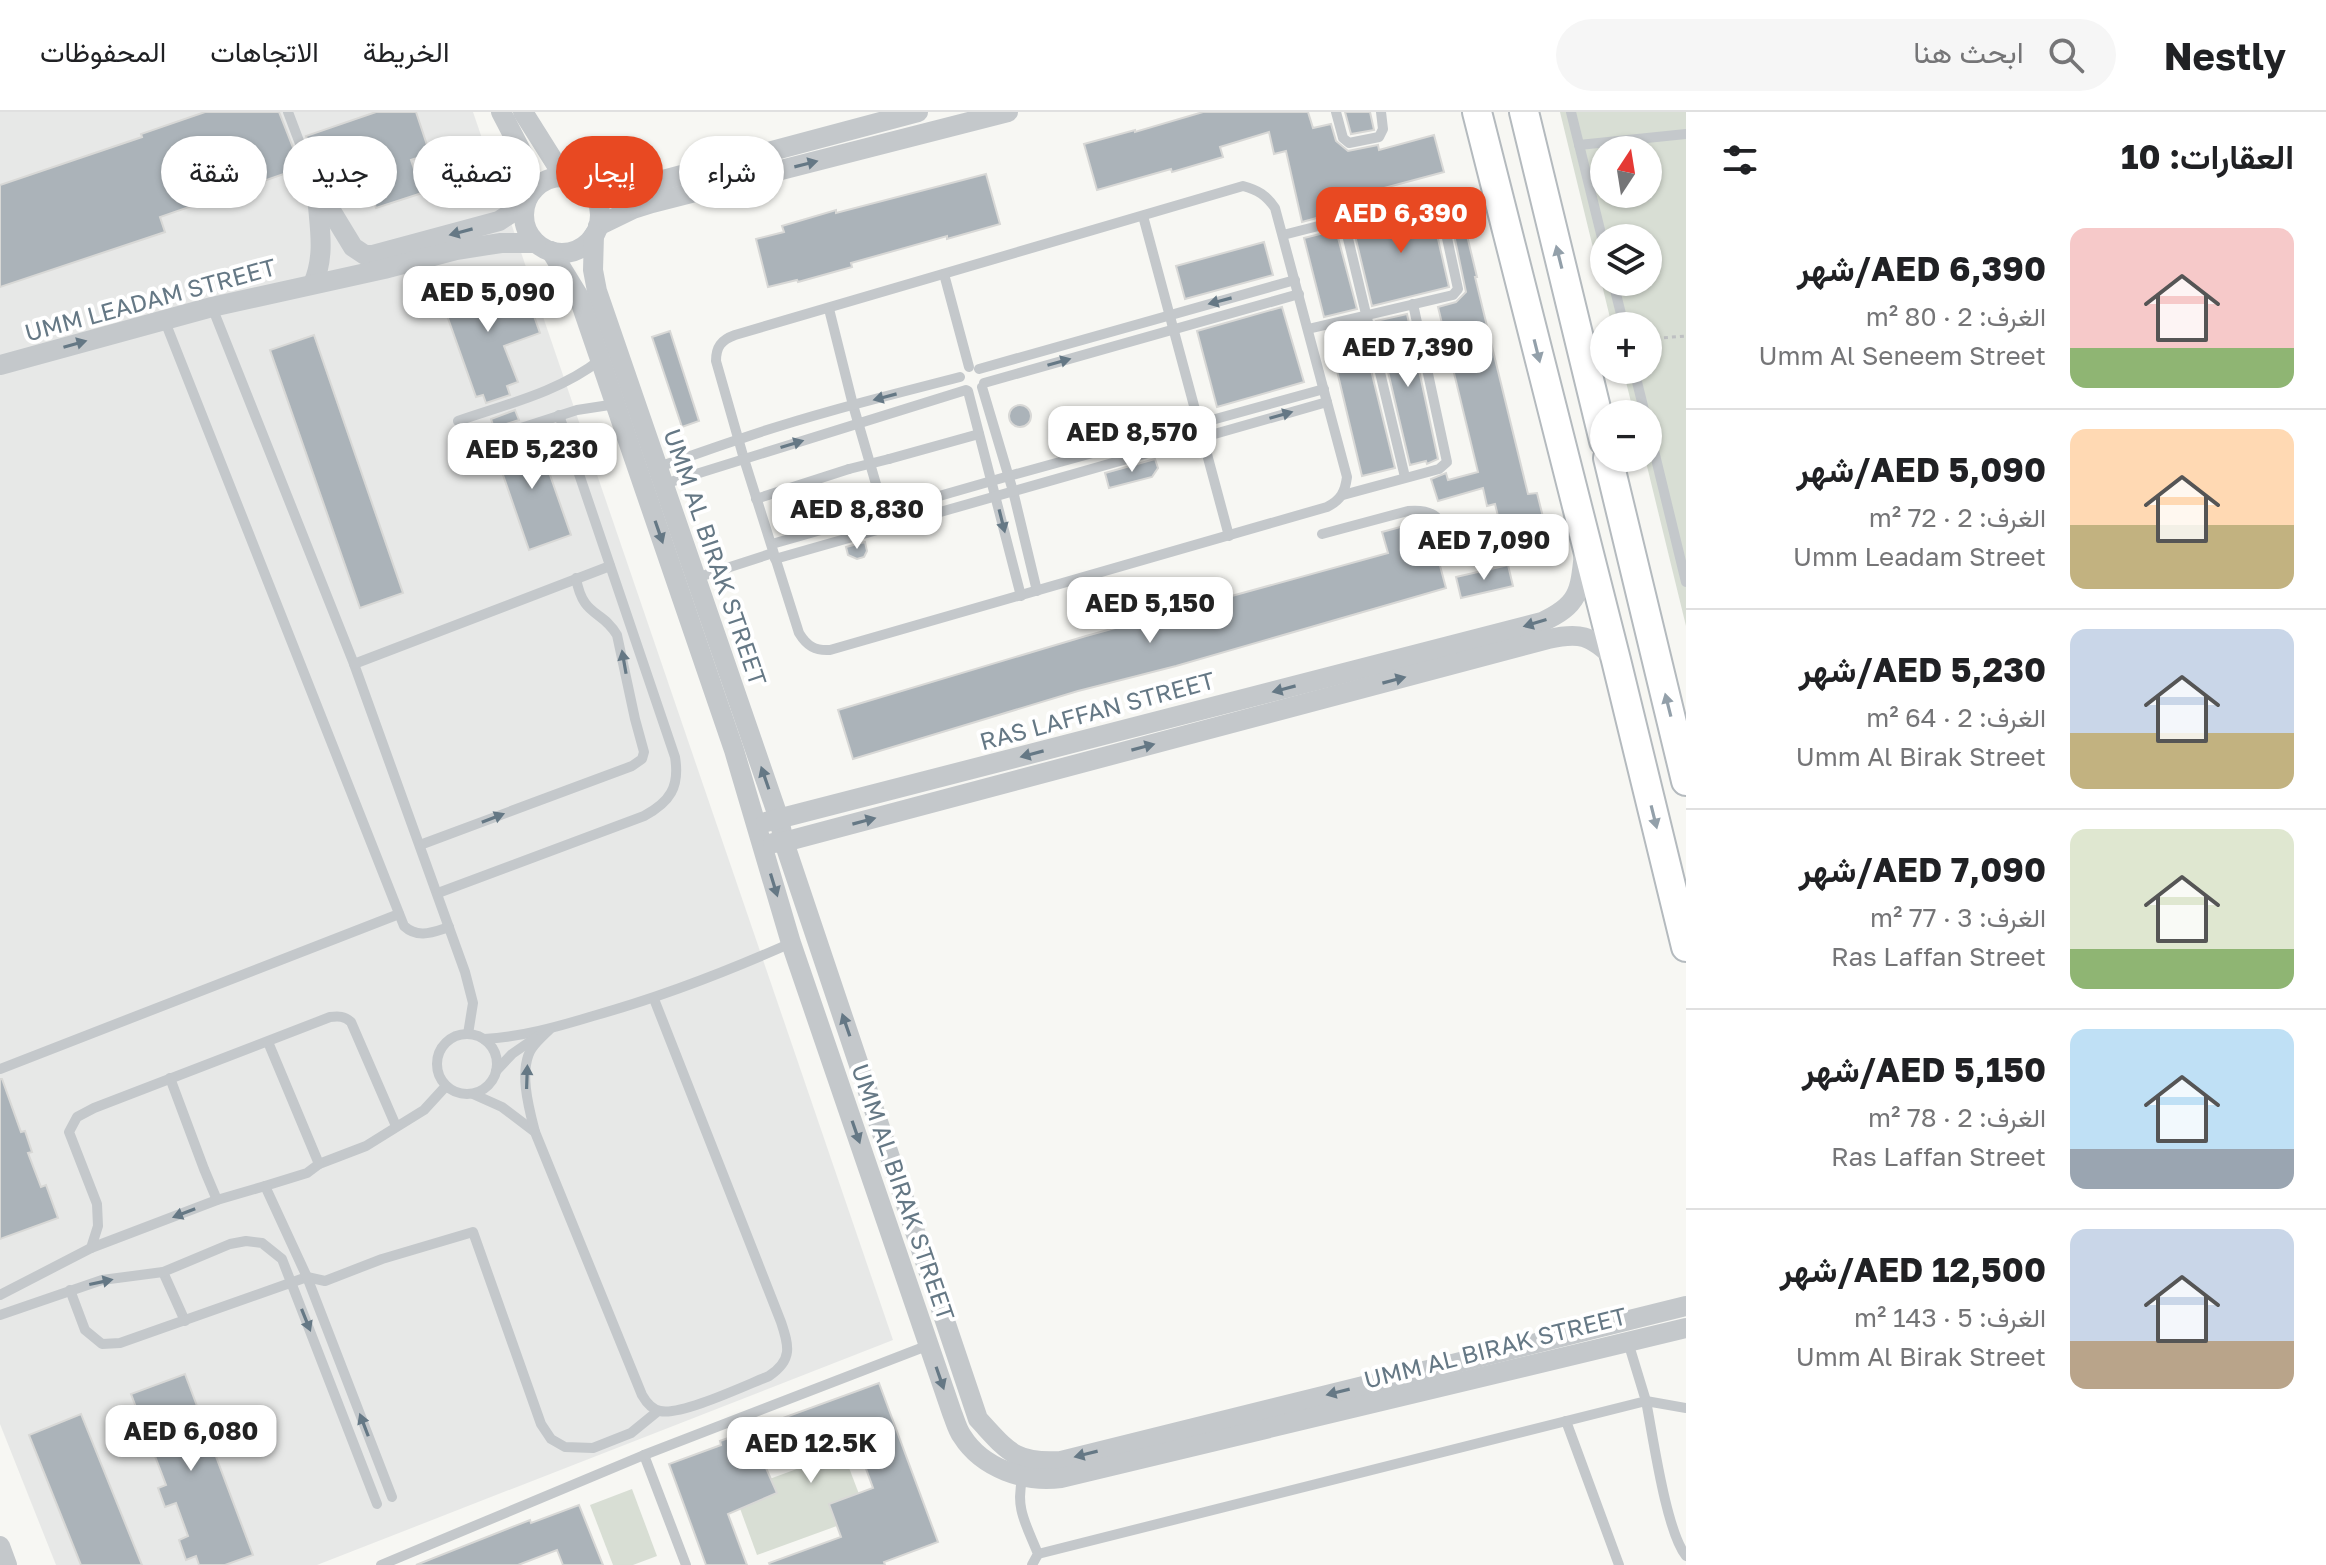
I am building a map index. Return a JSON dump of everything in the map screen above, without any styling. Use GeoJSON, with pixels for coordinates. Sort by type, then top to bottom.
{"type":"FeatureCollection","features":[{"type":"Feature","properties":{"kind":"main road"},"geometry":{"type":"LineString","coordinates":[[1477,112],[1686,947]]}},
{"type":"Feature","properties":{"kind":"main road"},"geometry":{"type":"LineString","coordinates":[[1524,112],[1594,400]]}},
{"type":"Feature","properties":{"kind":"main road"},"geometry":{"type":"LineString","coordinates":[[1611,472],[1686,781]]}},
{"type":"Feature","properties":{"kind":"street"},"geometry":{"type":"LineString","coordinates":[[501,112],[513,136]]}},
{"type":"Feature","properties":{"kind":"street"},"geometry":{"type":"LineString","coordinates":[[523,112],[556,164]]}},
{"type":"Feature","properties":{"kind":"street"},"geometry":{"type":"LineString","coordinates":[[596,230],[633,209],[652,203],[1008,112]]}},
{"type":"Feature","properties":{"kind":"street"},"geometry":{"type":"LineString","coordinates":[[663,180],[913,113],[913,137]]}},
{"type":"Feature","properties":{"kind":"street","name":"UMM LEADAM STREET"},"geometry":{"type":"LineString","coordinates":[[313,284],[320,267],[318,208]]}},
{"type":"Feature","properties":{"kind":"street"},"geometry":{"type":"LineString","coordinates":[[329,208],[353,247],[365,255],[373,255],[499,221],[517,208]]}},
{"type":"Feature","properties":{"kind":"street"},"geometry":{"type":"LineString","coordinates":[[527,208],[525,226],[543,247],[567,253],[583,247],[596,230],[599,208]]}},
{"type":"Feature","properties":{"kind":"street","name":"UMM AL BIRAK STREET"},"geometry":{"type":"LineString","coordinates":[[596,230],[593,270],[597,291],[696,578],[744,746],[755,824],[791,943],[962,1436],[979,1455],[993,1466],[1023,1477],[1049,1480],[1078,1475],[1686,1328]]}},
{"type":"Feature","properties":{"kind":"street","name":"UMM LEADAM STREET"},"geometry":{"type":"LineString","coordinates":[[0,365],[164,319],[456,250],[501,243],[543,247]]}},
{"type":"Feature","properties":{"kind":"street","name":"UMM AL BIRAK STREET"},"geometry":{"type":"LineString","coordinates":[[543,247],[572,282],[578,295],[744,746],[779,819],[784,842],[978,1419],[999,1443],[1026,1459],[1061,1461],[1686,1306]]}},
{"type":"Feature","properties":{"kind":"street","name":"RAS LAFFAN STREET"},"geometry":{"type":"LineString","coordinates":[[755,824],[1542,622],[1561,613],[1574,598],[1581,578],[1583,535]]}},
{"type":"Feature","properties":{"kind":"street","name":"RAS LAFFAN STREET"},"geometry":{"type":"LineString","coordinates":[[761,844],[784,842],[1566,635],[1589,637],[1597,641],[1616,660]]}},
{"type":"Feature","properties":{"kind":"street"},"geometry":{"type":"LineString","coordinates":[[0,1546],[7,1565]]}},
{"type":"Feature","properties":{"kind":"lane"},"geometry":{"type":"LineString","coordinates":[[288,112],[297,136]]}},
{"type":"Feature","properties":{"kind":"lane"},"geometry":{"type":"LineString","coordinates":[[1336,112],[1343,138],[1349,143],[1379,137],[1383,129],[1381,112]]}},
{"type":"Feature","properties":{"kind":"lane"},"geometry":{"type":"LineString","coordinates":[[1571,112],[1599,224]]}},
{"type":"Feature","properties":{"kind":"lane"},"geometry":{"type":"LineString","coordinates":[[1579,145],[1686,134]]}},
{"type":"Feature","properties":{"kind":"lane"},"geometry":{"type":"LineString","coordinates":[[1243,186],[1256,189],[1268,197],[1275,208],[1283,235],[1347,477],[1343,495],[1336,503],[830,650],[821,651],[804,641],[756,499],[716,361],[716,352],[726,338],[1243,186]]}},
{"type":"Feature","properties":{"kind":"lane"},"geometry":{"type":"LineString","coordinates":[[1308,329],[1453,295],[1458,289],[1439,201],[1433,195],[1402,202]]}},
{"type":"Feature","properties":{"kind":"lane"},"geometry":{"type":"LineString","coordinates":[[1143,216],[1229,536]]}},
{"type":"Feature","properties":{"kind":"lane"},"geometry":{"type":"LineString","coordinates":[[1283,235],[1338,221],[1344,224],[1405,477]]}},
{"type":"Feature","properties":{"kind":"lane"},"geometry":{"type":"LineString","coordinates":[[944,274],[974,368],[984,375],[983,385],[1037,591]]}},
{"type":"Feature","properties":{"kind":"lane"},"geometry":{"type":"LineString","coordinates":[[661,475],[739,439],[960,377],[974,368],[1295,280]]}},
{"type":"Feature","properties":{"kind":"lane"},"geometry":{"type":"LineString","coordinates":[[661,475],[744,459],[967,390],[976,392],[983,385],[1173,328],[1299,294]]}},
{"type":"Feature","properties":{"kind":"lane"},"geometry":{"type":"LineString","coordinates":[[1343,495],[1439,469],[1445,464],[1447,457],[1413,304]]}},
{"type":"Feature","properties":{"kind":"lane"},"geometry":{"type":"LineString","coordinates":[[212,307],[354,664],[438,893],[473,1003],[468,1034]]}},
{"type":"Feature","properties":{"kind":"lane"},"geometry":{"type":"LineString","coordinates":[[829,309],[888,526]]}},
{"type":"Feature","properties":{"kind":"lane"},"geometry":{"type":"LineString","coordinates":[[164,319],[404,926],[416,933],[449,927]]}},
{"type":"Feature","properties":{"kind":"lane"},"geometry":{"type":"LineString","coordinates":[[458,421],[558,387],[585,373],[600,360]]}},
{"type":"Feature","properties":{"kind":"lane"},"geometry":{"type":"LineString","coordinates":[[960,377],[961,384],[967,390],[1021,596]]}},
{"type":"Feature","properties":{"kind":"lane"},"geometry":{"type":"LineString","coordinates":[[696,578],[884,512],[1324,389]]}},
{"type":"Feature","properties":{"kind":"lane"},"geometry":{"type":"LineString","coordinates":[[774,552],[888,526],[1327,402]]}},
{"type":"Feature","properties":{"kind":"lane"},"geometry":{"type":"LineString","coordinates":[[466,446],[559,415],[616,404]]}},
{"type":"Feature","properties":{"kind":"lane"},"geometry":{"type":"LineString","coordinates":[[438,893],[644,816],[658,808],[674,788],[677,776],[675,757],[559,415]]}},
{"type":"Feature","properties":{"kind":"lane"},"geometry":{"type":"LineString","coordinates":[[756,499],[849,469],[979,434]]}},
{"type":"Feature","properties":{"kind":"lane"},"geometry":{"type":"LineString","coordinates":[[1659,472],[1685,575]]}},
{"type":"Feature","properties":{"kind":"lane"},"geometry":{"type":"LineString","coordinates":[[1322,534],[1418,510],[1437,517],[1456,542],[1474,549],[1583,535]]}},
{"type":"Feature","properties":{"kind":"lane"},"geometry":{"type":"LineString","coordinates":[[354,664],[610,566]]}},
{"type":"Feature","properties":{"kind":"lane"},"geometry":{"type":"LineString","coordinates":[[420,845],[632,766],[642,759],[644,752],[617,635],[612,625],[596,616],[583,602],[576,578]]}},
{"type":"Feature","properties":{"kind":"lane"},"geometry":{"type":"LineString","coordinates":[[0,1069],[399,914]]}},
{"type":"Feature","properties":{"kind":"lane"},"geometry":{"type":"LineString","coordinates":[[535,1132],[502,1107],[473,1094],[454,1092],[446,1086],[436,1070],[440,1049],[451,1038],[468,1034],[484,1039],[501,1038],[550,1029],[654,999],[791,943]]}},
{"type":"Feature","properties":{"kind":"lane"},"geometry":{"type":"LineString","coordinates":[[550,1029],[528,1056],[526,1103],[535,1132],[642,1395],[658,1411],[674,1412],[769,1376],[780,1369],[786,1359],[788,1343],[654,999]]}},
{"type":"Feature","properties":{"kind":"lane"},"geometry":{"type":"LineString","coordinates":[[91,1248],[98,1226],[97,1204],[69,1132],[77,1117],[94,1108],[330,1017],[345,1017],[356,1031],[396,1126]]}},
{"type":"Feature","properties":{"kind":"lane"},"geometry":{"type":"LineString","coordinates":[[496,1071],[512,1054],[550,1029]]}},
{"type":"Feature","properties":{"kind":"lane"},"geometry":{"type":"LineString","coordinates":[[473,1094],[486,1088],[496,1071],[495,1052],[484,1039]]}},
{"type":"Feature","properties":{"kind":"lane"},"geometry":{"type":"LineString","coordinates":[[268,1042],[319,1164]]}},
{"type":"Feature","properties":{"kind":"lane"},"geometry":{"type":"LineString","coordinates":[[170,1078],[217,1200]]}},
{"type":"Feature","properties":{"kind":"lane"},"geometry":{"type":"LineString","coordinates":[[0,1295],[91,1248],[217,1200],[307,1173],[319,1164],[366,1146],[424,1110],[446,1086]]}},
{"type":"Feature","properties":{"kind":"lane"},"geometry":{"type":"LineString","coordinates":[[265,1186],[307,1277],[392,1497]]}},
{"type":"Feature","properties":{"kind":"lane"},"geometry":{"type":"LineString","coordinates":[[70,1290],[85,1330],[102,1344],[120,1343],[307,1277],[325,1281],[382,1259],[473,1232],[541,1424],[551,1439],[565,1447],[593,1448],[631,1433],[658,1411]]}},
{"type":"Feature","properties":{"kind":"lane"},"geometry":{"type":"LineString","coordinates":[[0,1315],[102,1280],[163,1272],[230,1244],[246,1241],[271,1247],[282,1259],[292,1283],[377,1504]]}},
{"type":"Feature","properties":{"kind":"lane"},"geometry":{"type":"LineString","coordinates":[[163,1272],[185,1321]]}},
{"type":"Feature","properties":{"kind":"lane"},"geometry":{"type":"LineString","coordinates":[[1628,1342],[1646,1401],[1671,1520],[1680,1549],[1686,1556]]}},
{"type":"Feature","properties":{"kind":"lane"},"geometry":{"type":"LineString","coordinates":[[381,1565],[644,1455],[929,1345]]}},
{"type":"Feature","properties":{"kind":"lane"},"geometry":{"type":"LineString","coordinates":[[1032,1565],[1038,1554],[1646,1401],[1686,1408]]}},
{"type":"Feature","properties":{"kind":"lane"},"geometry":{"type":"LineString","coordinates":[[1566,1421],[1619,1565]]}},
{"type":"Feature","properties":{"kind":"lane"},"geometry":{"type":"LineString","coordinates":[[644,1455],[686,1565]]}},
{"type":"Feature","properties":{"kind":"lane"},"geometry":{"type":"LineString","coordinates":[[1023,1477],[1018,1494],[1038,1554]]}},
{"type":"Feature","properties":{"kind":"path"},"geometry":{"type":"LineString","coordinates":[[1662,338],[1686,336]]}},
{"type":"Feature","properties":{"kind":"shaded area"},"geometry":{"type":"Polygon","coordinates":[[[0,112],[473,112],[481,136],[413,136],[413,208],[506,208],[893,1340],[317,1565],[56,1565],[0,1424],[0,112]]]}},
{"type":"Feature","properties":{"kind":"shaded area"},"geometry":{"type":"Polygon","coordinates":[[[1560,112],[1686,112],[1686,626],[1648,472],[1662,472],[1662,400],[1630,400],[1626,384],[1662,384],[1662,312],[1609,312],[1605,296],[1662,296],[1662,224],[1590,224],[1590,235],[1560,112]]]}},
{"type":"Feature","properties":{"kind":"shaded area"},"geometry":{"type":"Polygon","coordinates":[[[843,1452],[867,1515],[757,1555],[734,1492],[843,1452]]]}},
{"type":"Feature","properties":{"kind":"shaded area"},"geometry":{"type":"Polygon","coordinates":[[[632,1489],[657,1556],[633,1565],[613,1565],[590,1505],[632,1489]]]}},
{"type":"Feature","properties":{"kind":"building"},"geometry":{"type":"Polygon","coordinates":[[[205,112],[279,112],[288,136],[283,136],[283,174],[267,180],[267,136],[161,136],[161,208],[186,208],[160,217],[165,232],[0,287],[0,185],[142,137],[141,134],[205,112]]]}},
{"type":"Feature","properties":{"kind":"building"},"geometry":{"type":"Polygon","coordinates":[[[376,112],[416,112],[424,136],[413,136],[413,196],[397,201],[397,136],[306,136],[376,112]]]}},
{"type":"Feature","properties":{"kind":"building"},"geometry":{"type":"Polygon","coordinates":[[[1203,112],[1308,112],[1313,128],[1331,124],[1336,141],[1348,151],[1378,145],[1379,150],[1434,135],[1444,172],[1332,202],[1335,213],[1302,222],[1286,151],[1274,154],[1269,132],[1220,147],[1223,157],[1097,190],[1084,144],[1203,112]]]}},
{"type":"Feature","properties":{"kind":"building"},"geometry":{"type":"Polygon","coordinates":[[[1345,112],[1370,112],[1374,130],[1351,134],[1345,112]]]}},
{"type":"Feature","properties":{"kind":"building"},"geometry":{"type":"Polygon","coordinates":[[[986,174],[1000,224],[851,263],[852,267],[798,282],[768,287],[756,239],[784,232],[782,226],[836,210],[836,213],[986,174]]]}},
{"type":"Feature","properties":{"kind":"building"},"geometry":{"type":"Polygon","coordinates":[[[1430,204],[1449,287],[1372,306],[1352,223],[1430,204]]]}},
{"type":"Feature","properties":{"kind":"building"},"geometry":{"type":"Polygon","coordinates":[[[1464,223],[1528,494],[1537,493],[1543,517],[1501,528],[1495,504],[1487,506],[1483,488],[1438,501],[1431,479],[1446,473],[1448,480],[1478,472],[1438,307],[1456,302],[1466,292],[1452,225],[1464,223]]]}},
{"type":"Feature","properties":{"kind":"building"},"geometry":{"type":"Polygon","coordinates":[[[1336,230],[1357,309],[1324,317],[1304,238],[1336,230]]]}},
{"type":"Feature","properties":{"kind":"building"},"geometry":{"type":"Polygon","coordinates":[[[1264,242],[1273,275],[1185,299],[1176,266],[1264,242]]]}},
{"type":"Feature","properties":{"kind":"building"},"geometry":{"type":"Polygon","coordinates":[[[480,278],[488,301],[524,288],[540,333],[504,346],[518,382],[507,386],[510,395],[486,403],[483,395],[476,397],[439,293],[480,278]]]}},
{"type":"Feature","properties":{"kind":"building"},"geometry":{"type":"Polygon","coordinates":[[[1282,307],[1304,382],[1217,407],[1197,331],[1282,307]]]}},
{"type":"Feature","properties":{"kind":"building"},"geometry":{"type":"Polygon","coordinates":[[[1407,314],[1438,459],[1427,464],[1426,461],[1410,465],[1376,321],[1407,314]]]}},
{"type":"Feature","properties":{"kind":"building"},"geometry":{"type":"Polygon","coordinates":[[[1360,325],[1395,468],[1362,476],[1328,333],[1360,325]]]}},
{"type":"Feature","properties":{"kind":"building"},"geometry":{"type":"Polygon","coordinates":[[[670,331],[699,421],[682,427],[652,337],[670,331]]]}},
{"type":"Feature","properties":{"kind":"building"},"geometry":{"type":"Polygon","coordinates":[[[314,335],[403,593],[360,608],[270,350],[314,335]]]}},
{"type":"Feature","properties":{"kind":"building"},"geometry":{"type":"Polygon","coordinates":[[[1020,405],[1031,416],[1020,427],[1009,416],[1020,405]]]}},
{"type":"Feature","properties":{"kind":"building"},"geometry":{"type":"Polygon","coordinates":[[[515,410],[519,420],[494,428],[491,419],[515,410]]]}},
{"type":"Feature","properties":{"kind":"building"},"geometry":{"type":"Polygon","coordinates":[[[535,432],[571,535],[529,550],[493,446],[535,432]]]}},
{"type":"Feature","properties":{"kind":"building"},"geometry":{"type":"Polygon","coordinates":[[[1155,459],[1158,468],[1152,477],[1109,488],[1105,473],[1155,459]]]}},
{"type":"Feature","properties":{"kind":"building"},"geometry":{"type":"Polygon","coordinates":[[[1426,520],[1446,588],[1078,691],[853,759],[838,710],[1086,636],[1388,553],[1382,532],[1426,520]]]}},
{"type":"Feature","properties":{"kind":"building"},"geometry":{"type":"Polygon","coordinates":[[[865,542],[867,551],[864,557],[857,559],[848,555],[846,547],[865,542]]]}},
{"type":"Feature","properties":{"kind":"building"},"geometry":{"type":"Polygon","coordinates":[[[1508,565],[1513,586],[1461,598],[1456,577],[1508,565]]]}},
{"type":"Feature","properties":{"kind":"building"},"geometry":{"type":"Polygon","coordinates":[[[0,1079],[21,1132],[25,1131],[32,1152],[28,1153],[41,1187],[46,1185],[58,1218],[0,1239],[0,1079]]]}},
{"type":"Feature","properties":{"kind":"building"},"geometry":{"type":"Polygon","coordinates":[[[185,1374],[253,1555],[225,1565],[199,1565],[196,1556],[186,1560],[179,1540],[188,1536],[176,1503],[165,1507],[158,1488],[166,1485],[153,1451],[146,1453],[138,1434],[145,1431],[131,1394],[185,1374]]]}},
{"type":"Feature","properties":{"kind":"building"},"geometry":{"type":"Polygon","coordinates":[[[879,1383],[938,1542],[884,1562],[885,1565],[770,1565],[841,1537],[829,1504],[873,1488],[854,1436],[766,1468],[777,1493],[728,1514],[747,1565],[706,1565],[669,1464],[721,1445],[720,1441],[879,1383]]]}},
{"type":"Feature","properties":{"kind":"building"},"geometry":{"type":"Polygon","coordinates":[[[81,1414],[142,1565],[81,1565],[29,1435],[81,1414]]]}},
{"type":"Feature","properties":{"kind":"building"},"geometry":{"type":"Polygon","coordinates":[[[579,1505],[603,1565],[563,1565],[557,1550],[518,1565],[416,1565],[530,1520],[531,1523],[579,1505]]]}}]}
